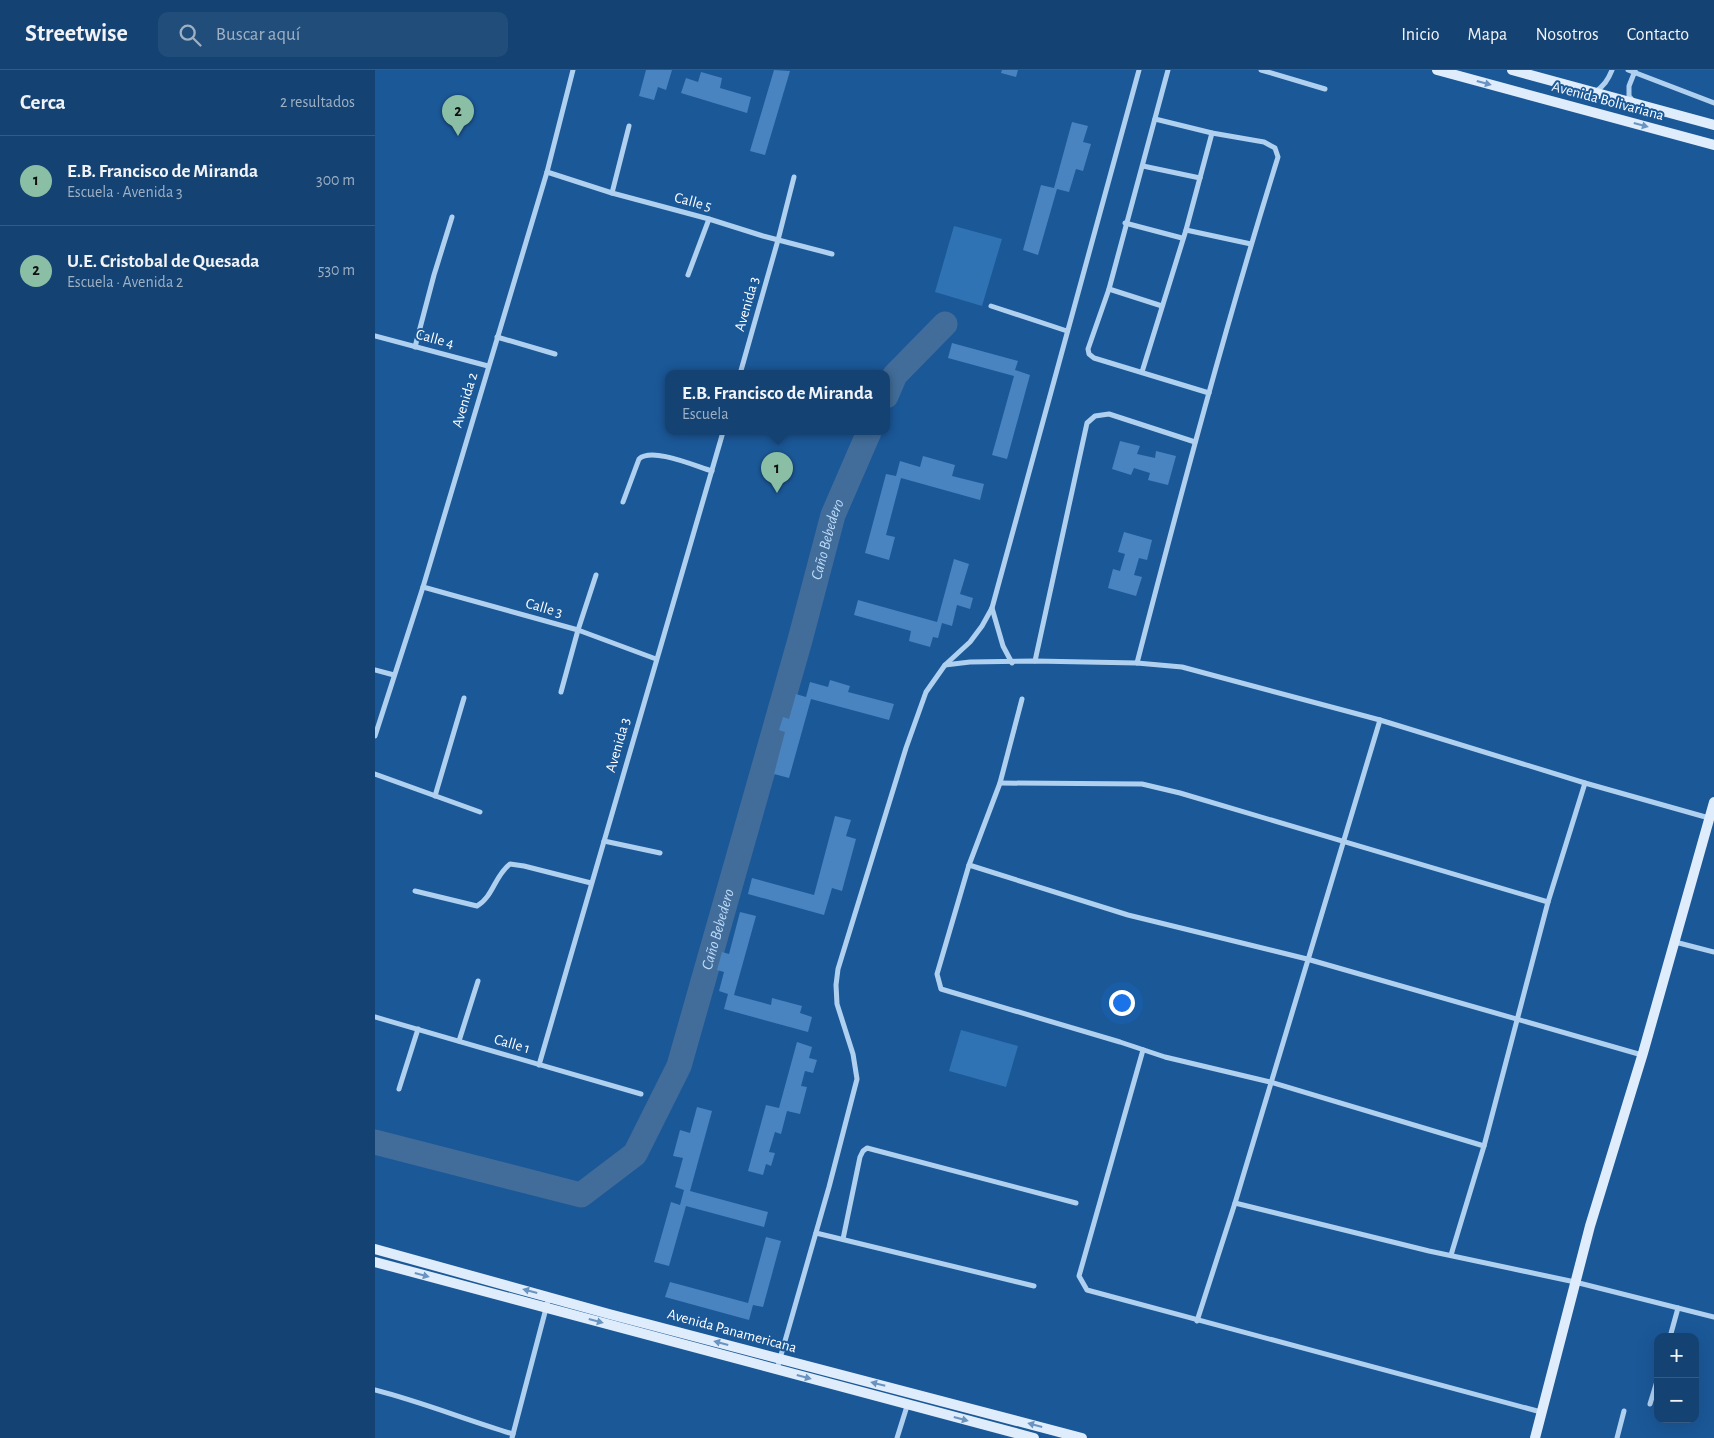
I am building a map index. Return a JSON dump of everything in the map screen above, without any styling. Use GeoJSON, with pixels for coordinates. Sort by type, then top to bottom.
{"type":"FeatureCollection","features":[{"type":"Feature","properties":{"kind":"main road","name":"Avenida Bolivariana"},"geometry":{"type":"LineString","coordinates":[[1437,70],[1714,145]]}},
{"type":"Feature","properties":{"kind":"main road","name":"Avenida Bolivariana"},"geometry":{"type":"LineString","coordinates":[[1512,70],[1714,125]]}},
{"type":"Feature","properties":{"kind":"main road"},"geometry":{"type":"LineString","coordinates":[[1535,1438],[1590,1226],[1643,1055],[1714,802]]}},
{"type":"Feature","properties":{"kind":"main road","name":"Avenida Panamericana"},"geometry":{"type":"LineString","coordinates":[[375,1249],[777,1369],[1034,1438]]}},
{"type":"Feature","properties":{"kind":"main road","name":"Avenida Panamericana"},"geometry":{"type":"LineString","coordinates":[[375,1262],[780,1359],[1083,1438]]}},
{"type":"Feature","properties":{"kind":"street","name":"Avenida 2"},"geometry":{"type":"LineString","coordinates":[[375,736],[423,587],[547,172],[573,70]]}},
{"type":"Feature","properties":{"kind":"street"},"geometry":{"type":"LineString","coordinates":[[777,1369],[816,1233],[857,1078],[853,1054],[837,1004],[836,985],[838,969],[911,734],[926,692],[945,665],[970,642],[992,608],[1139,70]]}},
{"type":"Feature","properties":{"kind":"street"},"geometry":{"type":"LineString","coordinates":[[1168,70],[1143,166],[1125,223],[1109,289],[1088,349],[1089,354],[1094,358],[1209,393]]}},
{"type":"Feature","properties":{"kind":"street"},"geometry":{"type":"LineString","coordinates":[[1261,70],[1325,89]]}},
{"type":"Feature","properties":{"kind":"street"},"geometry":{"type":"LineString","coordinates":[[1594,93],[1603,87],[1612,70]]}},
{"type":"Feature","properties":{"kind":"street"},"geometry":{"type":"LineString","coordinates":[[1628,70],[1714,103]]}},
{"type":"Feature","properties":{"kind":"street"},"geometry":{"type":"LineString","coordinates":[[1635,72],[1629,86],[1629,96],[1635,104]]}},
{"type":"Feature","properties":{"kind":"street"},"geometry":{"type":"LineString","coordinates":[[1137,663],[1195,442],[1251,244],[1278,157],[1275,148],[1264,142],[1212,133],[1155,119]]}},
{"type":"Feature","properties":{"kind":"street"},"geometry":{"type":"LineString","coordinates":[[612,192],[629,126]]}},
{"type":"Feature","properties":{"kind":"street"},"geometry":{"type":"LineString","coordinates":[[1142,372],[1186,230],[1212,133]]}},
{"type":"Feature","properties":{"kind":"street"},"geometry":{"type":"LineString","coordinates":[[1143,166],[1200,178]]}},
{"type":"Feature","properties":{"kind":"street","name":"Calle 5"},"geometry":{"type":"LineString","coordinates":[[547,172],[832,254]]}},
{"type":"Feature","properties":{"kind":"street","name":"Avenida 3"},"geometry":{"type":"LineString","coordinates":[[741,370],[794,177]]}},
{"type":"Feature","properties":{"kind":"street"},"geometry":{"type":"LineString","coordinates":[[415,347],[452,217]]}},
{"type":"Feature","properties":{"kind":"street"},"geometry":{"type":"LineString","coordinates":[[687,275],[709,219]]}},
{"type":"Feature","properties":{"kind":"street"},"geometry":{"type":"LineString","coordinates":[[1125,223],[1182,238]]}},
{"type":"Feature","properties":{"kind":"street"},"geometry":{"type":"LineString","coordinates":[[1186,230],[1251,244]]}},
{"type":"Feature","properties":{"kind":"street"},"geometry":{"type":"LineString","coordinates":[[1109,289],[1162,306]]}},
{"type":"Feature","properties":{"kind":"street"},"geometry":{"type":"LineString","coordinates":[[991,306],[1067,330]]}},
{"type":"Feature","properties":{"kind":"street","name":"Calle 4"},"geometry":{"type":"LineString","coordinates":[[375,336],[488,366]]}},
{"type":"Feature","properties":{"kind":"street"},"geometry":{"type":"LineString","coordinates":[[497,337],[555,354]]}},
{"type":"Feature","properties":{"kind":"street"},"geometry":{"type":"LineString","coordinates":[[1035,662],[1087,423],[1095,416],[1109,414],[1195,442]]}},
{"type":"Feature","properties":{"kind":"street","name":"Avenida 3"},"geometry":{"type":"LineString","coordinates":[[539,1065],[722,435]]}},
{"type":"Feature","properties":{"kind":"street"},"geometry":{"type":"LineString","coordinates":[[623,502],[639,459],[643,455],[657,454],[711,471]]}},
{"type":"Feature","properties":{"kind":"street"},"geometry":{"type":"LineString","coordinates":[[561,692],[596,575]]}},
{"type":"Feature","properties":{"kind":"street","name":"Calle 3"},"geometry":{"type":"LineString","coordinates":[[423,587],[578,630],[656,659]]}},
{"type":"Feature","properties":{"kind":"street"},"geometry":{"type":"LineString","coordinates":[[992,608],[1003,646],[1012,663]]}},
{"type":"Feature","properties":{"kind":"street"},"geometry":{"type":"LineString","coordinates":[[945,665],[970,662],[1035,662],[1137,663],[1182,667],[1380,720],[1585,783],[1709,818]]}},
{"type":"Feature","properties":{"kind":"street"},"geometry":{"type":"LineString","coordinates":[[375,670],[394,675]]}},
{"type":"Feature","properties":{"kind":"street"},"geometry":{"type":"LineString","coordinates":[[435,796],[464,698]]}},
{"type":"Feature","properties":{"kind":"street"},"geometry":{"type":"LineString","coordinates":[[1022,699],[1000,784],[969,866],[937,974],[941,990],[1165,1057],[1270,1082],[1484,1146]]}},
{"type":"Feature","properties":{"kind":"street"},"geometry":{"type":"LineString","coordinates":[[1197,1321],[1235,1202],[1380,720]]}},
{"type":"Feature","properties":{"kind":"street"},"geometry":{"type":"LineString","coordinates":[[375,774],[480,812]]}},
{"type":"Feature","properties":{"kind":"street"},"geometry":{"type":"LineString","coordinates":[[1451,1255],[1484,1146],[1548,902],[1585,783]]}},
{"type":"Feature","properties":{"kind":"street"},"geometry":{"type":"LineString","coordinates":[[1000,784],[1142,784],[1180,793],[1343,840],[1548,902]]}},
{"type":"Feature","properties":{"kind":"street"},"geometry":{"type":"LineString","coordinates":[[603,841],[660,853]]}},
{"type":"Feature","properties":{"kind":"street"},"geometry":{"type":"LineString","coordinates":[[415,892],[477,906],[484,902],[502,869],[509,864],[591,883]]}},
{"type":"Feature","properties":{"kind":"street"},"geometry":{"type":"LineString","coordinates":[[969,866],[1128,915],[1307,959],[1643,1055]]}},
{"type":"Feature","properties":{"kind":"street"},"geometry":{"type":"LineString","coordinates":[[1675,942],[1714,952]]}},
{"type":"Feature","properties":{"kind":"street"},"geometry":{"type":"LineString","coordinates":[[459,1041],[478,981]]}},
{"type":"Feature","properties":{"kind":"street","name":"Calle 1"},"geometry":{"type":"LineString","coordinates":[[375,1017],[641,1094]]}},
{"type":"Feature","properties":{"kind":"street"},"geometry":{"type":"LineString","coordinates":[[399,1088],[418,1029]]}},
{"type":"Feature","properties":{"kind":"street"},"geometry":{"type":"LineString","coordinates":[[1143,1050],[1079,1276],[1087,1290],[1541,1412]]}},
{"type":"Feature","properties":{"kind":"street"},"geometry":{"type":"LineString","coordinates":[[843,1239],[860,1157],[867,1148],[1076,1203]]}},
{"type":"Feature","properties":{"kind":"street"},"geometry":{"type":"LineString","coordinates":[[1235,1202],[1451,1255],[1575,1282],[1714,1317]]}},
{"type":"Feature","properties":{"kind":"street"},"geometry":{"type":"LineString","coordinates":[[816,1233],[1034,1286]]}},
{"type":"Feature","properties":{"kind":"street"},"geometry":{"type":"LineString","coordinates":[[375,1390],[463,1416],[512,1436],[548,1302]]}},
{"type":"Feature","properties":{"kind":"street"},"geometry":{"type":"LineString","coordinates":[[1671,1333],[1678,1308]]}},
{"type":"Feature","properties":{"kind":"street"},"geometry":{"type":"LineString","coordinates":[[1650,1404],[1654,1391]]}},
{"type":"Feature","properties":{"kind":"street"},"geometry":{"type":"LineString","coordinates":[[897,1438],[912,1393]]}},
{"type":"Feature","properties":{"kind":"street"},"geometry":{"type":"LineString","coordinates":[[1617,1438],[1624,1411]]}},
{"type":"Feature","properties":{"kind":"shaded area"},"geometry":{"type":"Polygon","coordinates":[[[954,226],[1002,239],[982,306],[935,292],[954,226]]]}},
{"type":"Feature","properties":{"kind":"shaded area"},"geometry":{"type":"Polygon","coordinates":[[[961,1030],[1018,1046],[1006,1087],[949,1071],[961,1030]]]}},
{"type":"Feature","properties":{"kind":"building"},"geometry":{"type":"Polygon","coordinates":[[[646,70],[672,70],[666,90],[658,87],[654,100],[639,96],[646,70]]]}},
{"type":"Feature","properties":{"kind":"building"},"geometry":{"type":"Polygon","coordinates":[[[774,70],[790,71],[765,155],[750,151],[774,70]]]}},
{"type":"Feature","properties":{"kind":"building"},"geometry":{"type":"Polygon","coordinates":[[[1002,70],[1018,70],[1016,77],[1001,73],[1002,70]]]}},
{"type":"Feature","properties":{"kind":"building"},"geometry":{"type":"Polygon","coordinates":[[[701,72],[722,78],[720,88],[751,97],[747,113],[681,93],[686,78],[698,82],[701,72]]]}},
{"type":"Feature","properties":{"kind":"building"},"geometry":{"type":"Polygon","coordinates":[[[1072,122],[1088,126],[1083,142],[1091,144],[1083,171],[1076,169],[1069,192],[1057,189],[1038,255],[1023,250],[1041,185],[1054,188],[1072,122]]]}},
{"type":"Feature","properties":{"kind":"building"},"geometry":{"type":"Polygon","coordinates":[[[952,343],[1018,361],[1015,370],[1030,375],[1007,459],[992,455],[1014,376],[948,358],[952,343]]]}},
{"type":"Feature","properties":{"kind":"building"},"geometry":{"type":"Polygon","coordinates":[[[1120,441],[1140,446],[1137,454],[1155,458],[1156,451],[1176,456],[1168,485],[1148,480],[1150,473],[1134,468],[1131,475],[1112,469],[1120,441]]]}},
{"type":"Feature","properties":{"kind":"building"},"geometry":{"type":"Polygon","coordinates":[[[923,456],[955,465],[952,476],[984,484],[980,500],[901,478],[886,535],[895,537],[889,560],[865,553],[886,474],[896,476],[900,461],[920,467],[923,456]]]}},
{"type":"Feature","properties":{"kind":"building"},"geometry":{"type":"Polygon","coordinates":[[[1124,532],[1152,540],[1147,560],[1139,558],[1134,575],[1142,577],[1136,596],[1108,588],[1113,569],[1120,571],[1125,554],[1118,552],[1124,532]]]}},
{"type":"Feature","properties":{"kind":"building"},"geometry":{"type":"Polygon","coordinates":[[[954,559],[969,564],[960,594],[973,598],[970,609],[957,605],[952,626],[942,623],[938,638],[933,637],[930,647],[909,641],[911,631],[854,615],[858,600],[937,622],[954,559]]]}},
{"type":"Feature","properties":{"kind":"building"},"geometry":{"type":"Polygon","coordinates":[[[830,680],[850,686],[848,692],[894,704],[889,720],[811,699],[789,778],[774,774],[785,732],[779,730],[783,717],[789,719],[796,694],[806,697],[810,682],[828,687],[830,680]]]}},
{"type":"Feature","properties":{"kind":"building"},"geometry":{"type":"Polygon","coordinates":[[[835,816],[851,820],[846,836],[856,839],[842,891],[832,888],[824,915],[748,894],[752,878],[814,895],[835,816]]]}},
{"type":"Feature","properties":{"kind":"building"},"geometry":{"type":"Polygon","coordinates":[[[740,912],[756,916],[734,995],[771,1005],[772,998],[802,1006],[800,1013],[812,1017],[808,1032],[724,1009],[728,994],[719,991],[724,972],[717,970],[722,952],[729,954],[740,912]]]}},
{"type":"Feature","properties":{"kind":"building"},"geometry":{"type":"Polygon","coordinates":[[[797,1042],[812,1047],[809,1058],[817,1060],[813,1073],[805,1071],[801,1086],[807,1087],[800,1114],[787,1111],[781,1134],[775,1132],[769,1152],[775,1153],[771,1166],[766,1164],[763,1175],[748,1171],[766,1105],[779,1108],[797,1042]]]}},
{"type":"Feature","properties":{"kind":"building"},"geometry":{"type":"Polygon","coordinates":[[[697,1107],[712,1111],[690,1191],[768,1212],[764,1227],[686,1206],[669,1266],[654,1262],[671,1202],[680,1205],[684,1190],[675,1187],[683,1158],[673,1156],[680,1130],[690,1133],[697,1107]]]}},
{"type":"Feature","properties":{"kind":"building"},"geometry":{"type":"Polygon","coordinates":[[[766,1237],[781,1241],[763,1307],[753,1305],[749,1320],[665,1297],[670,1282],[748,1303],[766,1237]]]}},
{"type":"Feature","properties":{"kind":"waterway","name":"Caño Bebedero"},"geometry":{"type":"LineString","coordinates":[[890,387],[895,375],[945,324]]}},
{"type":"Feature","properties":{"kind":"waterway","name":"Caño Bebedero"},"geometry":{"type":"LineString","coordinates":[[375,1142],[581,1195],[635,1154],[679,1066],[800,640],[833,515],[868,435]]}},
{"type":"Feature","properties":{"kind":"place","name":"U.E. Cristobal de Quesada"},"geometry":{"type":"Point","coordinates":[458,136]}},
{"type":"Feature","properties":{"kind":"place","name":"E.B. Francisco de Miranda"},"geometry":{"type":"Point","coordinates":[777,493]}}]}
